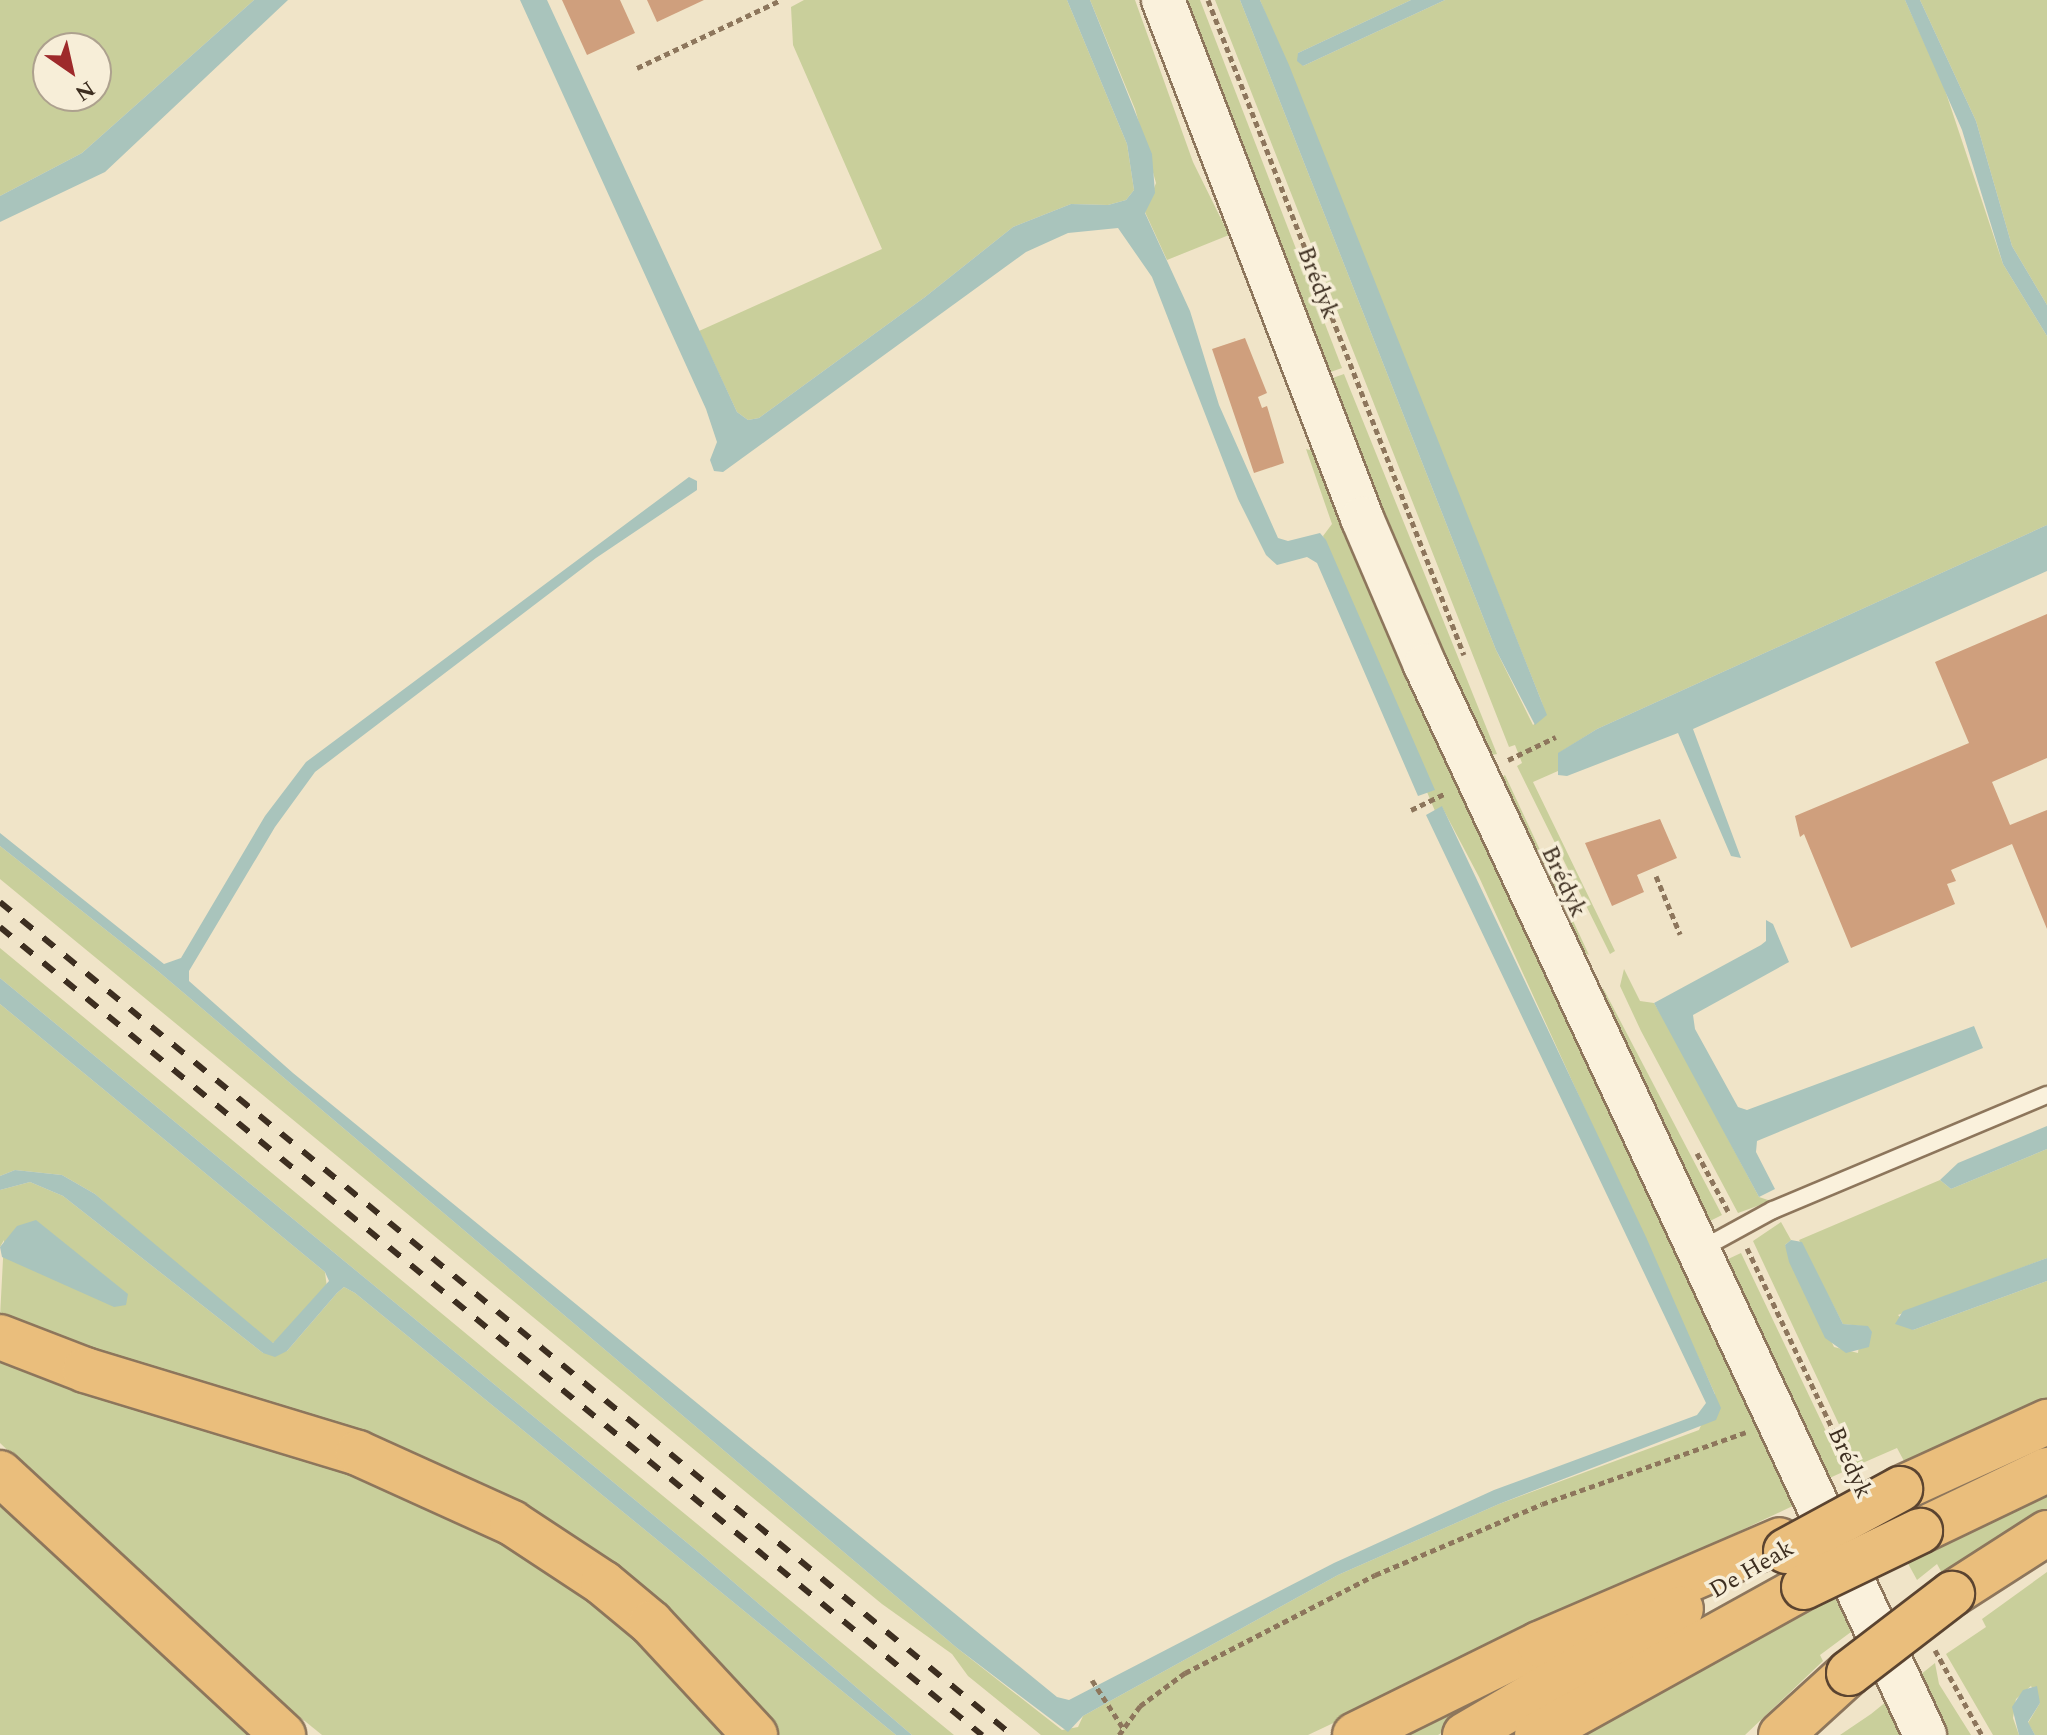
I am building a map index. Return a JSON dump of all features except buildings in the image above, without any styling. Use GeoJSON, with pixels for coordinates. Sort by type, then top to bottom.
{"type":"FeatureCollection","features":[{"type":"Feature","properties":{"kind":"highway"},"geometry":{"type":"LineString","coordinates":[[0,1337],[85,1370],[358,1453],[499,1516],[560,1553],[651,1623],[755,1735]]}},
{"type":"Feature","properties":{"kind":"highway"},"geometry":{"type":"LineString","coordinates":[[1355,1735],[1539,1644],[1790,1560],[1851,1496],[1900,1489],[2047,1422]]}},
{"type":"Feature","properties":{"kind":"highway","name":"De Heak"},"geometry":{"type":"LineString","coordinates":[[1465,1735],[1790,1560],[1920,1531],[2047,1470]]}},
{"type":"Feature","properties":{"kind":"highway"},"geometry":{"type":"LineString","coordinates":[[0,1473],[283,1735]]}},
{"type":"Feature","properties":{"kind":"highway"},"geometry":{"type":"LineString","coordinates":[[1781,1735],[1849,1673],[1952,1594],[2047,1533]]}},
{"type":"Feature","properties":{"kind":"highway","name":"De Heak"},"geometry":{"type":"LineString","coordinates":[[1537,1735],[1790,1560]]}},
{"type":"Feature","properties":{"kind":"street","name":"Brédyk"},"geometry":{"type":"LineString","coordinates":[[1163,0],[1373,544],[1697,1251],[1925,1735]]}},
{"type":"Feature","properties":{"kind":"lane"},"geometry":{"type":"LineString","coordinates":[[1697,1251],[1738,1229],[2047,1095]]}},
{"type":"Feature","properties":{"kind":"path"},"geometry":{"type":"LineString","coordinates":[[637,68],[781,0]]}},
{"type":"Feature","properties":{"kind":"path","name":"Brédyk"},"geometry":{"type":"LineString","coordinates":[[1208,0],[1466,661]]}},
{"type":"Feature","properties":{"kind":"path"},"geometry":{"type":"LineString","coordinates":[[1519,755],[1556,737]]}},
{"type":"Feature","properties":{"kind":"path"},"geometry":{"type":"LineString","coordinates":[[1501,746],[1512,774]]}},
{"type":"Feature","properties":{"kind":"path"},"geometry":{"type":"LineString","coordinates":[[1411,810],[1451,790]]}},
{"type":"Feature","properties":{"kind":"path"},"geometry":{"type":"LineString","coordinates":[[1656,876],[1680,934]]}},
{"type":"Feature","properties":{"kind":"path","name":"Brédyk"},"geometry":{"type":"LineString","coordinates":[[1690,1140],[1738,1229],[1851,1496]]}},
{"type":"Feature","properties":{"kind":"path"},"geometry":{"type":"LineString","coordinates":[[1119,1735],[1140,1706],[1185,1673],[1375,1575],[1542,1504],[1779,1421]]}},
{"type":"Feature","properties":{"kind":"path"},"geometry":{"type":"LineString","coordinates":[[1928,1634],[1982,1735]]}},
{"type":"Feature","properties":{"kind":"path"},"geometry":{"type":"LineString","coordinates":[[1093,1683],[1123,1728]]}},
{"type":"Feature","properties":{"kind":"green space"},"geometry":{"type":"Polygon","coordinates":[[[0,0],[254,0],[82,153],[0,196],[0,0]]]}},
{"type":"Feature","properties":{"kind":"green space"},"geometry":{"type":"Polygon","coordinates":[[[804,0],[1067,0],[1127,144],[1134,190],[1126,200],[1108,205],[1071,204],[1013,227],[925,297],[759,418],[748,420],[737,412],[699,331],[882,249],[793,45],[791,7],[804,0]]]}},
{"type":"Feature","properties":{"kind":"green space"},"geometry":{"type":"Polygon","coordinates":[[[1090,0],[1135,0],[1193,162],[1229,235],[1167,260],[1145,212],[1156,183],[1135,109],[1090,0]]]}},
{"type":"Feature","properties":{"kind":"green space"},"geometry":{"type":"Polygon","coordinates":[[[1181,0],[1200,0],[1342,368],[1325,374],[1181,0]]]}},
{"type":"Feature","properties":{"kind":"green space"},"geometry":{"type":"Polygon","coordinates":[[[1215,0],[1240,0],[1496,650],[1533,725],[1546,715],[1541,700],[1260,0],[1411,0],[1298,53],[1303,66],[1445,0],[1905,0],[1943,84],[2003,264],[2047,336],[2047,525],[1597,729],[1559,753],[1558,771],[1533,782],[1615,951],[1610,954],[1517,766],[1522,763],[1515,745],[1509,747],[1215,0]]]}},
{"type":"Feature","properties":{"kind":"green space"},"geometry":{"type":"Polygon","coordinates":[[[1920,0],[2047,0],[2047,305],[2012,246],[1976,121],[1920,0]]]}},
{"type":"Feature","properties":{"kind":"green space"},"geometry":{"type":"Polygon","coordinates":[[[1344,374],[1497,754],[1486,756],[1413,597],[1327,380],[1344,374]]]}},
{"type":"Feature","properties":{"kind":"green space"},"geometry":{"type":"Polygon","coordinates":[[[1306,449],[1321,453],[1799,1503],[1308,1735],[1041,1735],[968,1676],[952,1654],[882,1604],[0,879],[0,846],[159,972],[957,1648],[1062,1730],[1078,1727],[1083,1716],[1338,1575],[1499,1504],[1699,1430],[1715,1394],[1479,877],[1442,807],[1435,811],[1427,792],[1434,790],[1323,536],[1332,524],[1306,449]]]}},
{"type":"Feature","properties":{"kind":"green space"},"geometry":{"type":"Polygon","coordinates":[[[1505,775],[1589,955],[1576,950],[1497,781],[1505,775]]]}},
{"type":"Feature","properties":{"kind":"green space"},"geometry":{"type":"Polygon","coordinates":[[[0,948],[954,1735],[912,1735],[702,1555],[0,978],[0,948]]]}},
{"type":"Feature","properties":{"kind":"green space"},"geometry":{"type":"Polygon","coordinates":[[[1624,969],[1640,1001],[1654,1003],[1670,1030],[1759,1197],[1771,1201],[1738,1213],[1641,1031],[1620,986],[1624,969]]]}},
{"type":"Feature","properties":{"kind":"green space"},"geometry":{"type":"Polygon","coordinates":[[[1603,988],[1722,1215],[1704,1224],[1599,998],[1603,988]]]}},
{"type":"Feature","properties":{"kind":"green space"},"geometry":{"type":"Polygon","coordinates":[[[0,1004],[325,1272],[327,1288],[282,1338],[273,1343],[262,1339],[95,1194],[62,1175],[15,1170],[0,1176],[0,1004]]]}},
{"type":"Feature","properties":{"kind":"green space"},"geometry":{"type":"Polygon","coordinates":[[[2047,1149],[2047,1258],[1898,1315],[1913,1330],[2047,1281],[2047,1398],[1904,1461],[1897,1448],[1858,1465],[1753,1241],[1781,1222],[1791,1240],[1785,1245],[1834,1347],[1858,1353],[1861,1326],[1843,1324],[1799,1240],[1940,1180],[1951,1189],[2047,1149]]]}},
{"type":"Feature","properties":{"kind":"green space"},"geometry":{"type":"Polygon","coordinates":[[[30,1182],[63,1196],[263,1353],[287,1351],[344,1287],[355,1293],[896,1735],[780,1735],[664,1608],[522,1507],[469,1479],[417,1456],[91,1353],[0,1317],[4,1240],[0,1247],[0,1190],[30,1182]]]}},
{"type":"Feature","properties":{"kind":"green space"},"geometry":{"type":"Polygon","coordinates":[[[1741,1253],[1845,1471],[1823,1481],[1726,1260],[1741,1253]]]}},
{"type":"Feature","properties":{"kind":"green space"},"geometry":{"type":"Polygon","coordinates":[[[0,1358],[351,1470],[452,1513],[550,1569],[638,1637],[731,1735],[322,1735],[242,1670],[0,1443],[0,1358]]]}},
{"type":"Feature","properties":{"kind":"green space"},"geometry":{"type":"Polygon","coordinates":[[[2047,1485],[2047,1514],[1942,1573],[1937,1564],[1917,1580],[1905,1558],[2047,1485]]]}},
{"type":"Feature","properties":{"kind":"green space"},"geometry":{"type":"Polygon","coordinates":[[[0,1495],[256,1735],[0,1735],[0,1495]]]}},
{"type":"Feature","properties":{"kind":"green space"},"geometry":{"type":"Polygon","coordinates":[[[2047,1572],[2047,1735],[2035,1735],[2028,1723],[2040,1703],[2031,1686],[2016,1699],[2013,1718],[2019,1735],[1993,1735],[1946,1654],[1986,1627],[1982,1619],[2047,1572]]]}},
{"type":"Feature","properties":{"kind":"green space"},"geometry":{"type":"Polygon","coordinates":[[[1837,1590],[1855,1629],[1820,1655],[1823,1661],[1745,1735],[1555,1735],[1837,1590]]]}},
{"type":"Feature","properties":{"kind":"green space"},"geometry":{"type":"Polygon","coordinates":[[[1592,1642],[1438,1735],[1397,1735],[1592,1642]]]}},
{"type":"Feature","properties":{"kind":"green space"},"geometry":{"type":"Polygon","coordinates":[[[1935,1663],[1939,1684],[1971,1735],[1941,1735],[1915,1679],[1935,1663]]]}},
{"type":"Feature","properties":{"kind":"green space"},"geometry":{"type":"Polygon","coordinates":[[[1892,1697],[1909,1735],[1840,1735],[1871,1714],[1892,1697]]]}},
{"type":"Feature","properties":{"kind":"water"},"geometry":{"type":"Polygon","coordinates":[[[254,0],[288,0],[105,172],[0,222],[0,196],[82,153],[254,0]]]}},
{"type":"Feature","properties":{"kind":"water"},"geometry":{"type":"Polygon","coordinates":[[[520,0],[547,0],[737,412],[748,420],[759,418],[925,297],[1013,227],[1071,204],[1108,205],[1126,200],[1134,190],[1127,144],[1067,0],[1090,0],[1152,154],[1155,193],[1145,213],[1190,311],[1219,405],[1278,538],[1288,541],[1320,533],[1326,540],[1435,790],[1418,796],[1317,563],[1307,557],[1277,565],[1266,555],[1238,499],[1152,277],[1118,228],[1068,233],[1026,252],[723,472],[714,471],[710,460],[717,442],[706,409],[520,0]]]}},
{"type":"Feature","properties":{"kind":"water"},"geometry":{"type":"Polygon","coordinates":[[[1240,0],[1260,0],[1289,65],[1547,715],[1535,725],[1496,650],[1240,0]]]}},
{"type":"Feature","properties":{"kind":"water"},"geometry":{"type":"Polygon","coordinates":[[[1411,0],[1445,0],[1303,66],[1297,61],[1298,53],[1411,0]]]}},
{"type":"Feature","properties":{"kind":"water"},"geometry":{"type":"Polygon","coordinates":[[[1905,0],[1920,0],[1976,121],[2012,246],[2047,305],[2047,336],[2003,264],[1962,130],[1905,0]]]}},
{"type":"Feature","properties":{"kind":"water"},"geometry":{"type":"Polygon","coordinates":[[[689,477],[697,481],[697,490],[596,558],[315,772],[275,827],[189,971],[189,981],[293,1073],[1057,1697],[1069,1700],[1334,1563],[1494,1490],[1697,1415],[1706,1403],[1426,815],[1442,806],[1646,1237],[1721,1408],[1716,1420],[1499,1504],[1338,1575],[1083,1716],[1068,1732],[957,1648],[159,972],[0,846],[0,833],[164,964],[181,958],[265,816],[306,762],[689,477]]]}},
{"type":"Feature","properties":{"kind":"water"},"geometry":{"type":"Polygon","coordinates":[[[2047,525],[2047,571],[1693,729],[1741,858],[1731,856],[1678,733],[1567,776],[1558,775],[1558,753],[1597,729],[2047,525]]]}},
{"type":"Feature","properties":{"kind":"water"},"geometry":{"type":"Polygon","coordinates":[[[1766,920],[1773,924],[1789,962],[1693,1015],[1695,1029],[1738,1107],[1747,1110],[1974,1026],[1983,1048],[1757,1141],[1756,1152],[1775,1189],[1759,1197],[1654,1003],[1761,945],[1766,941],[1766,920]]]}},
{"type":"Feature","properties":{"kind":"water"},"geometry":{"type":"Polygon","coordinates":[[[0,978],[702,1555],[912,1735],[896,1735],[355,1293],[344,1287],[287,1351],[275,1357],[263,1353],[63,1196],[30,1182],[0,1190],[0,1176],[15,1170],[62,1175],[95,1194],[273,1343],[329,1281],[325,1272],[0,1004],[0,978]]]}},
{"type":"Feature","properties":{"kind":"water"},"geometry":{"type":"Polygon","coordinates":[[[2047,1126],[2047,1149],[1951,1189],[1940,1180],[1958,1163],[2047,1126]]]}},
{"type":"Feature","properties":{"kind":"water"},"geometry":{"type":"Polygon","coordinates":[[[36,1220],[128,1294],[126,1305],[114,1307],[2,1257],[0,1247],[17,1226],[36,1220]]]}},
{"type":"Feature","properties":{"kind":"water"},"geometry":{"type":"Polygon","coordinates":[[[1791,1240],[1802,1242],[1843,1324],[1868,1326],[1872,1332],[1869,1347],[1846,1353],[1825,1338],[1789,1262],[1785,1245],[1791,1240]]]}},
{"type":"Feature","properties":{"kind":"water"},"geometry":{"type":"Polygon","coordinates":[[[2047,1258],[2047,1281],[1913,1330],[1895,1324],[1903,1311],[2047,1258]]]}},
{"type":"Feature","properties":{"kind":"water"},"geometry":{"type":"Polygon","coordinates":[[[2037,1686],[2040,1703],[2028,1722],[2035,1735],[2019,1735],[2012,1707],[2023,1690],[2037,1686]]]}},
{"type":"Feature","properties":{"kind":"railway"},"geometry":{"type":"LineString","coordinates":[[0,902],[1012,1735]]}},
{"type":"Feature","properties":{"kind":"railway"},"geometry":{"type":"LineString","coordinates":[[0,927],[982,1735]]}}]}
